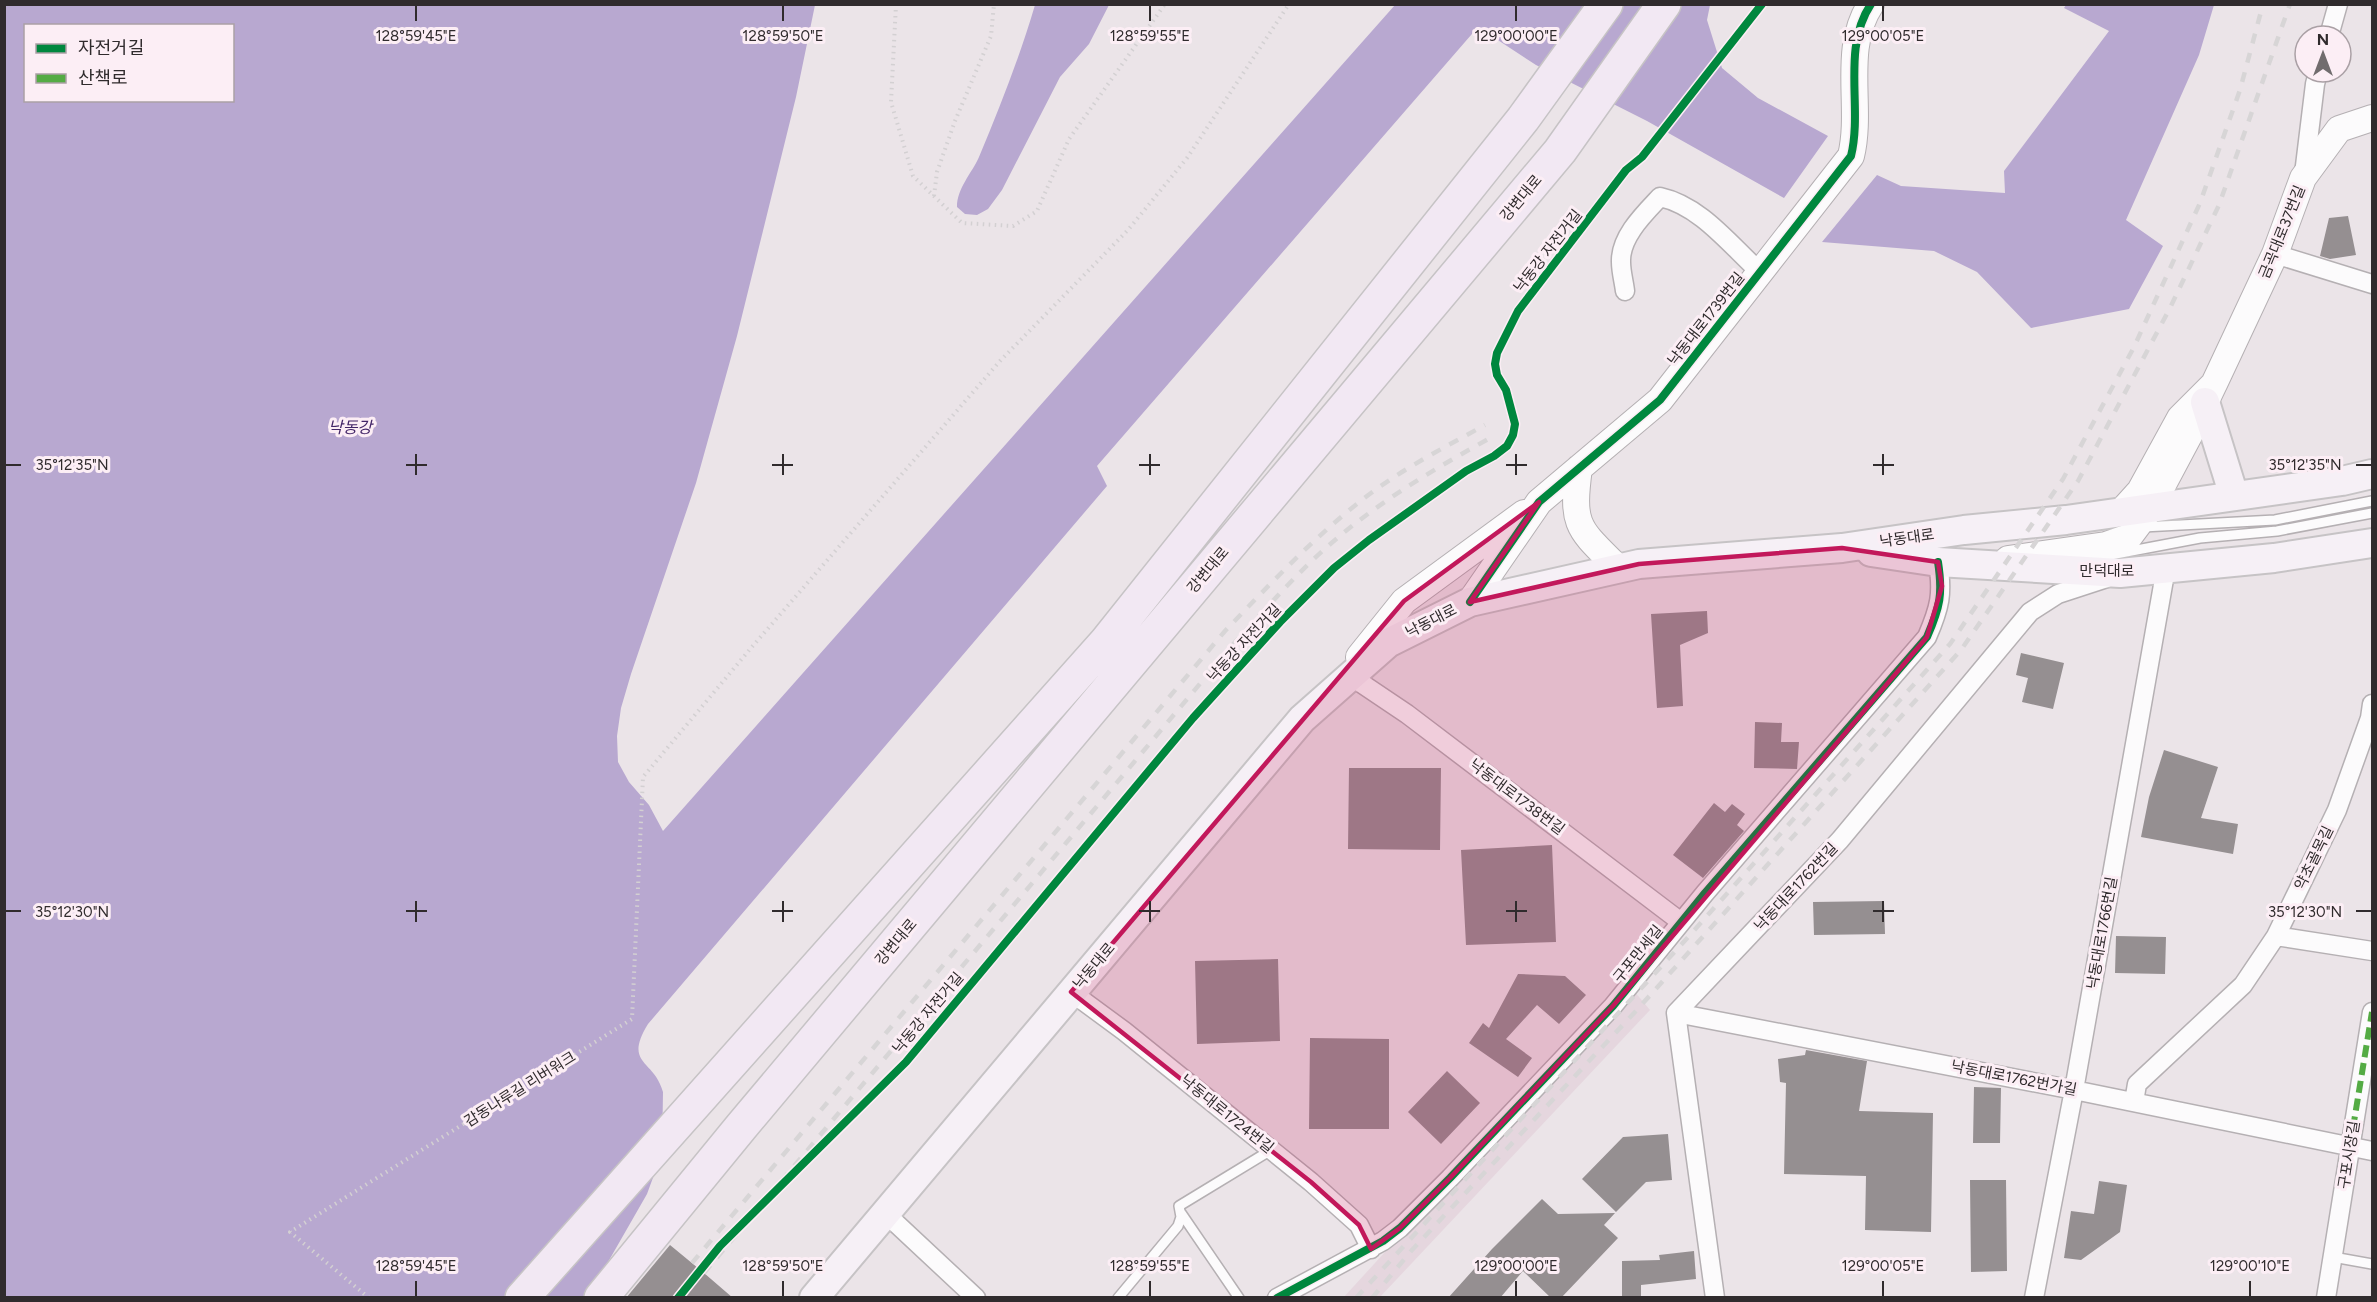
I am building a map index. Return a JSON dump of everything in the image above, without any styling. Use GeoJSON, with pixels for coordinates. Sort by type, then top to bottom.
{"type":"FeatureCollection","features":[{"type":"Feature","properties":{"kind":"highway"},"geometry":{"type":"LineString","coordinates":[[522,1298],[1106,642],[1524,119],[1606,4]]}},
{"type":"Feature","properties":{"kind":"highway","name":"강변대로"},"geometry":{"type":"LineString","coordinates":[[601,1298],[741,1127],[1560,152],[1664,4]]}},
{"type":"Feature","properties":{"kind":"main road"},"geometry":{"type":"LineString","coordinates":[[2210,393],[2234,496]]}},
{"type":"Feature","properties":{"kind":"main road","name":"낙동대로"},"geometry":{"type":"LineString","coordinates":[[814,1298],[1295,728],[1327,696],[1388,643],[1470,602],[1639,564],[1842,548],[1964,530],[2087,517],[2131,519],[2234,496],[2343,481],[2373,474]]}},
{"type":"Feature","properties":{"kind":"main road","name":"만덕대로"},"geometry":{"type":"LineString","coordinates":[[1842,548],[1938,562],[2020,569],[2120,573],[2274,558],[2373,543]]}},
{"type":"Feature","properties":{"kind":"street","name":"낙동대로1739번길"},"geometry":{"type":"LineString","coordinates":[[1470,602],[1539,502],[1660,400],[1851,156],[1856,136],[1854,87],[1856,39],[1871,4]]}},
{"type":"Feature","properties":{"kind":"street"},"geometry":{"type":"LineString","coordinates":[[2332,24],[2338,4]]}},
{"type":"Feature","properties":{"kind":"street","name":"금곡대로37번길"},"geometry":{"type":"LineString","coordinates":[[2131,519],[2210,393],[2275,254],[2303,178],[2314,84]]}},
{"type":"Feature","properties":{"kind":"street"},"geometry":{"type":"LineString","coordinates":[[2303,178],[2338,129],[2373,118]]}},
{"type":"Feature","properties":{"kind":"street"},"geometry":{"type":"LineString","coordinates":[[1625,291],[1620,261],[1624,245],[1634,228],[1660,197],[1677,201],[1693,210],[1760,272]]}},
{"type":"Feature","properties":{"kind":"street"},"geometry":{"type":"LineString","coordinates":[[2275,254],[2373,284]]}},
{"type":"Feature","properties":{"kind":"street"},"geometry":{"type":"LineString","coordinates":[[1579,468],[1575,500],[1577,519],[1587,537],[1619,569]]}},
{"type":"Feature","properties":{"kind":"street"},"geometry":{"type":"LineString","coordinates":[[1327,696],[1404,601],[1539,502]]}},
{"type":"Feature","properties":{"kind":"street"},"geometry":{"type":"LineString","coordinates":[[1972,565],[2106,544],[2129,537],[2131,519]]}},
{"type":"Feature","properties":{"kind":"street","name":"구포만세길"},"geometry":{"type":"LineString","coordinates":[[1277,1298],[1371,1249],[1400,1228],[1613,1006],[1681,922],[1927,637],[1938,610],[1942,586],[1938,562]]}},
{"type":"Feature","properties":{"kind":"street","name":"낙동대로1766번길"},"geometry":{"type":"LineString","coordinates":[[2034,1298],[2074,1089],[2166,568]]}},
{"type":"Feature","properties":{"kind":"street","name":"낙동대로1762번길"},"geometry":{"type":"LineString","coordinates":[[1676,1013],[1840,840],[2030,612],[2058,594],[2120,573]]}},
{"type":"Feature","properties":{"kind":"street","name":"낙동대로1738번길"},"geometry":{"type":"LineString","coordinates":[[1350,675],[1407,714],[1681,922]]}},
{"type":"Feature","properties":{"kind":"street","name":"약초골목길"},"geometry":{"type":"LineString","coordinates":[[2134,1102],[2137,1084],[2243,985],[2277,936],[2337,810],[2373,704]]}},
{"type":"Feature","properties":{"kind":"street"},"geometry":{"type":"LineString","coordinates":[[2277,936],[2373,951]]}},
{"type":"Feature","properties":{"kind":"street","name":"낙동대로1724번길"},"geometry":{"type":"LineString","coordinates":[[1071,992],[1124,1031],[1271,1150],[1359,1225],[1371,1249]]}},
{"type":"Feature","properties":{"kind":"street","name":"구포시장길"},"geometry":{"type":"LineString","coordinates":[[2326,1298],[2373,1012]]}},
{"type":"Feature","properties":{"kind":"street"},"geometry":{"type":"LineString","coordinates":[[1676,1013],[1715,1298]]}},
{"type":"Feature","properties":{"kind":"street","name":"낙동대로1762번가길"},"geometry":{"type":"LineString","coordinates":[[1676,1013],[2074,1089],[2373,1151]]}},
{"type":"Feature","properties":{"kind":"street"},"geometry":{"type":"LineString","coordinates":[[885,1213],[976,1298]]}},
{"type":"Feature","properties":{"kind":"lane"},"geometry":{"type":"LineString","coordinates":[[2131,519],[2275,520],[2373,501]]}},
{"type":"Feature","properties":{"kind":"lane"},"geometry":{"type":"LineString","coordinates":[[2090,559],[2200,538],[2277,531],[2373,513]]}},
{"type":"Feature","properties":{"kind":"lane"},"geometry":{"type":"LineString","coordinates":[[2020,569],[2079,560]]}},
{"type":"Feature","properties":{"kind":"lane"},"geometry":{"type":"LineString","coordinates":[[1239,1298],[1181,1213],[1179,1206],[1271,1150]]}},
{"type":"Feature","properties":{"kind":"lane"},"geometry":{"type":"LineString","coordinates":[[1118,1298],[1178,1226],[1181,1213]]}},
{"type":"Feature","properties":{"kind":"lane"},"geometry":{"type":"LineString","coordinates":[[2333,1257],[2373,1264]]}},
{"type":"Feature","properties":{"kind":"path"},"geometry":{"type":"LineString","coordinates":[[896,4],[891,102],[913,176],[962,222],[1013,226],[1037,211],[1069,139],[1165,4]]}},
{"type":"Feature","properties":{"kind":"path"},"geometry":{"type":"LineString","coordinates":[[934,197],[937,172],[954,121],[991,36],[994,4]]}},
{"type":"Feature","properties":{"kind":"highlighted area"},"geometry":{"type":"Polygon","coordinates":[[[1539,502],[1470,602],[1639,564],[1842,548],[1938,562],[1942,586],[1927,637],[1613,1006],[1450,1178],[1400,1228],[1371,1249],[1359,1225],[1311,1182],[1071,992],[1404,601],[1539,502]]]}},
{"type":"Feature","properties":{"kind":"shaded area"},"geometry":{"type":"Polygon","coordinates":[[[1629,985],[1650,1010],[1380,1297],[1343,1298],[1629,985]]]}},
{"type":"Feature","properties":{"kind":"water","name":"낙동강"},"geometry":{"type":"Polygon","coordinates":[[[5,5],[815,5],[796,97],[737,336],[696,483],[621,708],[617,736],[618,762],[629,782],[649,805],[663,831],[1395,5],[1710,5],[1707,20],[1722,68],[1758,98],[1828,136],[1784,198],[1647,121],[1536,65],[1478,27],[1097,466],[1107,486],[648,1024],[641,1037],[639,1055],[659,1081],[663,1092],[662,1153],[647,1194],[588,1297],[5,1298],[5,5]]]}},
{"type":"Feature","properties":{"kind":"water"},"geometry":{"type":"Polygon","coordinates":[[[1035,5],[1109,5],[1089,44],[1060,77],[1002,190],[988,209],[977,215],[965,214],[957,207],[959,193],[979,157],[1016,62],[1035,5]]]}},
{"type":"Feature","properties":{"kind":"water"},"geometry":{"type":"Polygon","coordinates":[[[2066,5],[2214,5],[2199,55],[2126,220],[2163,246],[2129,309],[2031,328],[1977,272],[1934,251],[1822,242],[1877,175],[1901,186],[2005,193],[2004,171],[2109,31],[2064,8],[2066,5]]]}},
{"type":"Feature","properties":{"kind":"building"},"geometry":{"type":"Polygon","coordinates":[[[2348,216],[2356,255],[2330,259],[2320,256],[2329,218],[2348,216]]]}},
{"type":"Feature","properties":{"kind":"building"},"geometry":{"type":"Polygon","coordinates":[[[1707,611],[1708,633],[1680,645],[1683,706],[1657,708],[1651,614],[1707,611]]]}},
{"type":"Feature","properties":{"kind":"building"},"geometry":{"type":"Polygon","coordinates":[[[2021,653],[2064,663],[2053,709],[2022,702],[2028,678],[2016,675],[2021,653]]]}},
{"type":"Feature","properties":{"kind":"building"},"geometry":{"type":"Polygon","coordinates":[[[1755,722],[1782,723],[1781,742],[1799,742],[1797,769],[1754,768],[1755,722]]]}},
{"type":"Feature","properties":{"kind":"building"},"geometry":{"type":"Polygon","coordinates":[[[2164,750],[2218,767],[2201,818],[2238,824],[2233,854],[2141,837],[2149,797],[2164,750]]]}},
{"type":"Feature","properties":{"kind":"building"},"geometry":{"type":"Polygon","coordinates":[[[1349,768],[1441,768],[1440,850],[1348,849],[1349,768]]]}},
{"type":"Feature","properties":{"kind":"building"},"geometry":{"type":"Polygon","coordinates":[[[1714,803],[1725,812],[1732,804],[1745,814],[1737,825],[1744,831],[1703,878],[1673,855],[1714,803]]]}},
{"type":"Feature","properties":{"kind":"building"},"geometry":{"type":"Polygon","coordinates":[[[1552,845],[1556,942],[1466,945],[1461,850],[1552,845]]]}},
{"type":"Feature","properties":{"kind":"building"},"geometry":{"type":"Polygon","coordinates":[[[1884,901],[1885,934],[1814,935],[1813,902],[1884,901]]]}},
{"type":"Feature","properties":{"kind":"building"},"geometry":{"type":"Polygon","coordinates":[[[2116,936],[2166,937],[2165,974],[2115,973],[2116,936]]]}},
{"type":"Feature","properties":{"kind":"building"},"geometry":{"type":"Polygon","coordinates":[[[1278,959],[1280,1041],[1197,1044],[1195,961],[1278,959]]]}},
{"type":"Feature","properties":{"kind":"building"},"geometry":{"type":"Polygon","coordinates":[[[1518,974],[1565,976],[1586,995],[1559,1024],[1537,1005],[1506,1039],[1532,1058],[1518,1077],[1469,1043],[1483,1023],[1489,1028],[1518,974]]]}},
{"type":"Feature","properties":{"kind":"building"},"geometry":{"type":"Polygon","coordinates":[[[1310,1038],[1389,1039],[1389,1129],[1309,1129],[1310,1038]]]}},
{"type":"Feature","properties":{"kind":"building"},"geometry":{"type":"Polygon","coordinates":[[[1806,1050],[1867,1061],[1859,1111],[1933,1113],[1931,1232],[1865,1230],[1866,1176],[1784,1174],[1786,1083],[1780,1082],[1778,1059],[1805,1055],[1806,1050]]]}},
{"type":"Feature","properties":{"kind":"building"},"geometry":{"type":"Polygon","coordinates":[[[1447,1071],[1480,1103],[1441,1144],[1408,1112],[1447,1071]]]}},
{"type":"Feature","properties":{"kind":"building"},"geometry":{"type":"Polygon","coordinates":[[[1974,1087],[2001,1088],[2000,1143],[1973,1143],[1974,1087]]]}},
{"type":"Feature","properties":{"kind":"building"},"geometry":{"type":"Polygon","coordinates":[[[1668,1134],[1672,1180],[1646,1182],[1616,1212],[1582,1179],[1623,1137],[1668,1134]]]}},
{"type":"Feature","properties":{"kind":"building"},"geometry":{"type":"Polygon","coordinates":[[[1970,1180],[2006,1180],[2007,1271],[1971,1272],[1970,1180]]]}},
{"type":"Feature","properties":{"kind":"building"},"geometry":{"type":"Polygon","coordinates":[[[2099,1181],[2127,1185],[2120,1232],[2081,1260],[2064,1258],[2071,1211],[2094,1214],[2099,1181]]]}},
{"type":"Feature","properties":{"kind":"building"},"geometry":{"type":"Polygon","coordinates":[[[1542,1199],[1558,1214],[1615,1213],[1604,1225],[1618,1238],[1561,1298],[1551,1298],[1523,1271],[1500,1298],[1448,1298],[1492,1249],[1542,1199]]]}},
{"type":"Feature","properties":{"kind":"building"},"geometry":{"type":"Polygon","coordinates":[[[670,1245],[704,1273],[733,1298],[626,1298],[670,1245]]]}},
{"type":"Feature","properties":{"kind":"building"},"geometry":{"type":"Polygon","coordinates":[[[1694,1251],[1696,1279],[1641,1285],[1641,1298],[1622,1298],[1622,1261],[1660,1260],[1659,1255],[1694,1251]]]}},
{"type":"Feature","properties":{"kind":"railway"},"geometry":{"type":"LineString","coordinates":[[1356,1298],[1681,945],[1950,644],[2063,479],[2134,347],[2200,203],[2240,90],[2263,4]]}},
{"type":"Feature","properties":{"kind":"railway"},"geometry":{"type":"LineString","coordinates":[[1372,1298],[1412,1250],[1635,1012],[1961,650],[2078,481],[2170,308],[2219,205],[2290,4]]}},
{"type":"Feature","properties":{"kind":"railway"},"geometry":{"type":"LineString","coordinates":[[692,1263],[1225,631],[1276,578],[1348,511],[1410,467],[1485,425]]}},
{"type":"Feature","properties":{"kind":"railway"},"geometry":{"type":"LineString","coordinates":[[704,1273],[1236,641],[1281,592],[1328,546],[1367,515],[1428,474],[1492,437]]}},
{"type":"Feature","properties":{"kind":"marked path"},"geometry":{"type":"LineString","coordinates":[[2350,1146],[2372,1012]]}},
{"type":"Feature","properties":{"kind":"cycle path","name":"낙동강 자전거길"},"geometry":{"type":"LineString","coordinates":[[678,1298],[720,1246],[906,1062],[1193,718],[1280,622],[1334,568],[1369,540],[1466,471],[1507,446],[1513,435],[1515,424],[1506,390],[1497,375],[1495,364],[1497,353],[1518,311],[1626,170],[1642,157],[1762,4]]}},
{"type":"Feature","properties":{"kind":"cycle path"},"geometry":{"type":"LineString","coordinates":[[1470,602],[1539,502],[1660,400],[1851,156],[1855,118],[1854,78],[1857,40],[1862,21],[1871,4]]}},
{"type":"Feature","properties":{"kind":"cycle path"},"geometry":{"type":"LineString","coordinates":[[1277,1298],[1383,1241],[1400,1228],[1613,1006],[1705,893],[1927,637],[1939,600],[1938,562]]}}]}
